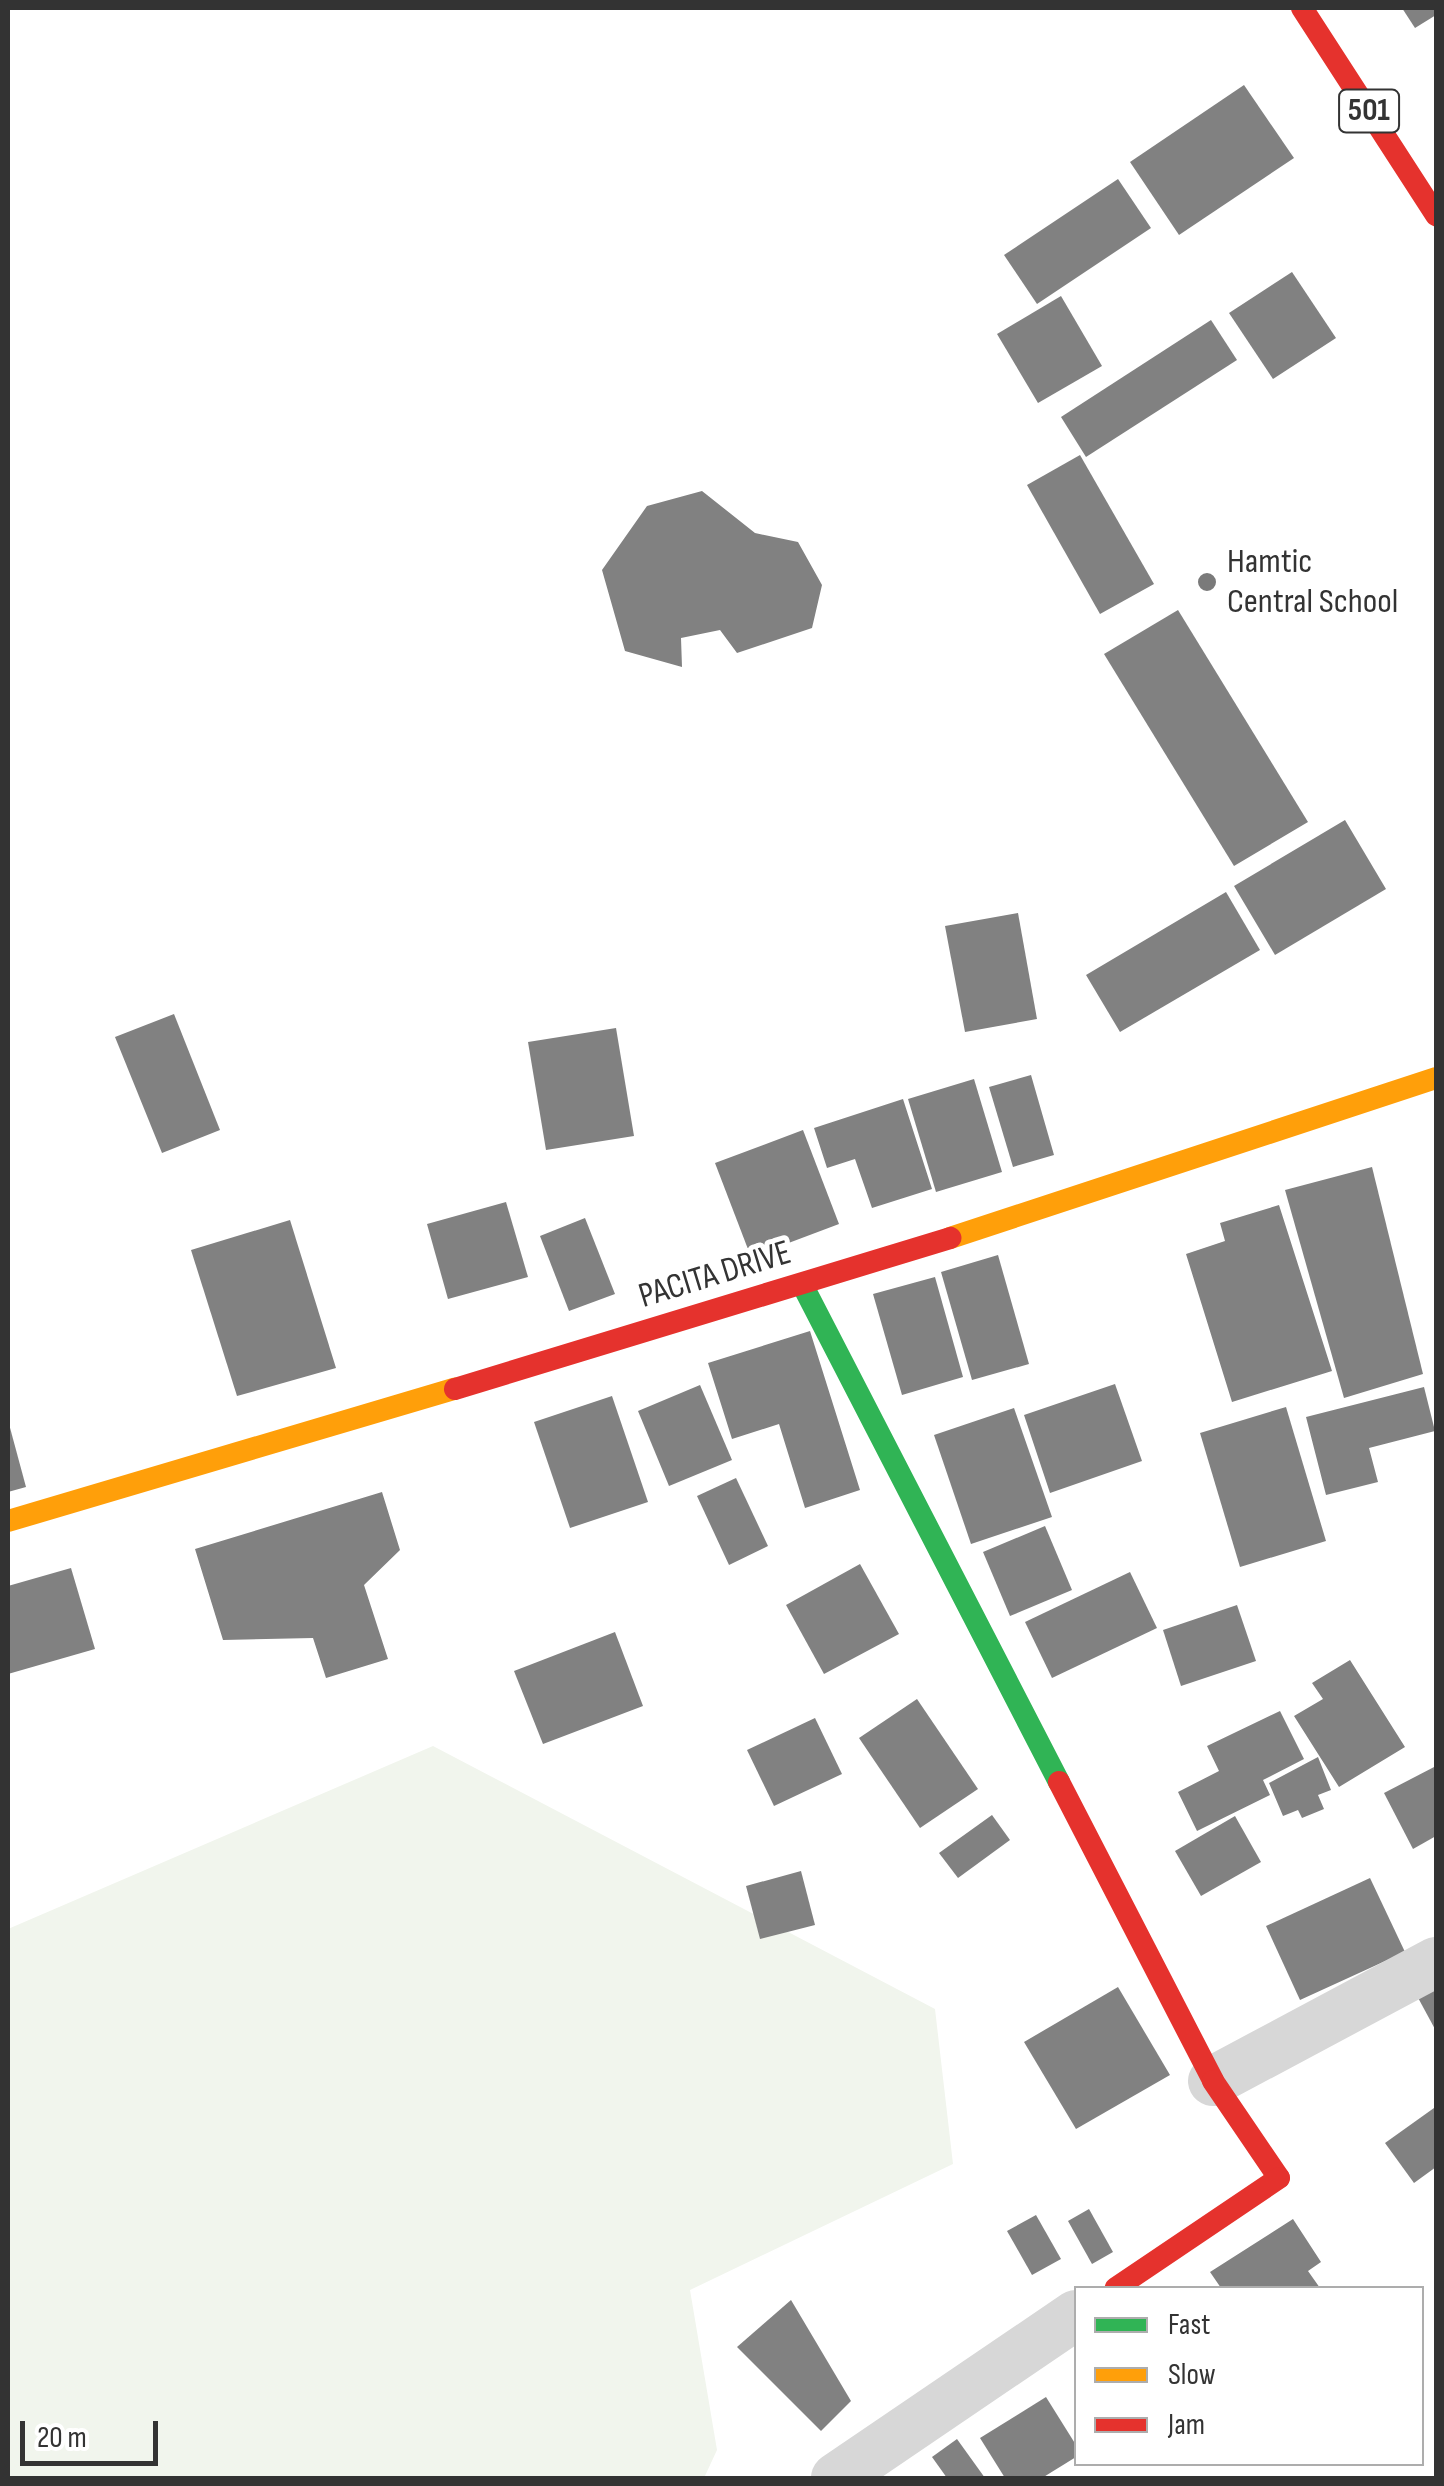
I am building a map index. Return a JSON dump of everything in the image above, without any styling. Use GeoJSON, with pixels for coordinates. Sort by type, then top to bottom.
{"type":"FeatureCollection","features":[{"type":"Feature","properties":{"kind":"street","name":"501"},"geometry":{"type":"LineString","coordinates":[[1302,8],[1436,215]]}},
{"type":"Feature","properties":{"kind":"street","name":"PACITA DRIVE"},"geometry":{"type":"LineString","coordinates":[[8,1522],[803,1286],[1436,1078]]}},
{"type":"Feature","properties":{"kind":"street"},"geometry":{"type":"LineString","coordinates":[[803,1286],[1214,2082],[1279,2178],[1119,2286]]}},
{"type":"Feature","properties":{"kind":"street"},"geometry":{"type":"LineString","coordinates":[[1214,2082],[1436,1962]]}},
{"type":"Feature","properties":{"kind":"street"},"geometry":{"type":"LineString","coordinates":[[836,2478],[1074,2316]]}},
{"type":"Feature","properties":{"kind":"shaded area"},"geometry":{"type":"Polygon","coordinates":[[[433,1746],[935,2009],[953,2164],[690,2290],[717,2450],[704,2478],[8,2478],[8,1929],[433,1746]]]}},
{"type":"Feature","properties":{"kind":"building"},"geometry":{"type":"Polygon","coordinates":[[[1402,8],[1436,8],[1436,15],[1415,28],[1402,8]]]}},
{"type":"Feature","properties":{"kind":"building"},"geometry":{"type":"Polygon","coordinates":[[[1244,85],[1294,158],[1179,235],[1130,162],[1244,85]]]}},
{"type":"Feature","properties":{"kind":"building"},"geometry":{"type":"Polygon","coordinates":[[[1118,179],[1151,228],[1037,304],[1004,255],[1118,179]]]}},
{"type":"Feature","properties":{"kind":"building"},"geometry":{"type":"Polygon","coordinates":[[[1292,272],[1336,338],[1273,379],[1229,313],[1292,272]]]}},
{"type":"Feature","properties":{"kind":"building"},"geometry":{"type":"Polygon","coordinates":[[[1061,296],[1102,366],[1038,403],[997,334],[1061,296]]]}},
{"type":"Feature","properties":{"kind":"building"},"geometry":{"type":"Polygon","coordinates":[[[1211,320],[1237,360],[1086,457],[1061,417],[1211,320]]]}},
{"type":"Feature","properties":{"kind":"building"},"geometry":{"type":"Polygon","coordinates":[[[1080,455],[1154,584],[1100,614],[1027,485],[1080,455]]]}},
{"type":"Feature","properties":{"kind":"building"},"geometry":{"type":"Polygon","coordinates":[[[702,491],[755,533],[798,542],[822,585],[812,628],[737,653],[720,630],[681,638],[682,667],[625,651],[602,570],[647,506],[702,491]]]}},
{"type":"Feature","properties":{"kind":"building"},"geometry":{"type":"Polygon","coordinates":[[[1178,610],[1308,822],[1234,866],[1104,654],[1178,610]]]}},
{"type":"Feature","properties":{"kind":"building"},"geometry":{"type":"Polygon","coordinates":[[[1345,820],[1386,889],[1275,955],[1234,886],[1345,820]]]}},
{"type":"Feature","properties":{"kind":"building"},"geometry":{"type":"Polygon","coordinates":[[[1226,892],[1260,950],[1120,1032],[1086,975],[1226,892]]]}},
{"type":"Feature","properties":{"kind":"building"},"geometry":{"type":"Polygon","coordinates":[[[1018,913],[1037,1019],[965,1032],[945,926],[1018,913]]]}},
{"type":"Feature","properties":{"kind":"building"},"geometry":{"type":"Polygon","coordinates":[[[174,1014],[220,1130],[162,1153],[115,1037],[174,1014]]]}},
{"type":"Feature","properties":{"kind":"building"},"geometry":{"type":"Polygon","coordinates":[[[616,1028],[634,1136],[546,1150],[528,1042],[616,1028]]]}},
{"type":"Feature","properties":{"kind":"building"},"geometry":{"type":"Polygon","coordinates":[[[1031,1075],[1054,1155],[1013,1167],[989,1087],[1031,1075]]]}},
{"type":"Feature","properties":{"kind":"building"},"geometry":{"type":"Polygon","coordinates":[[[974,1079],[1002,1172],[936,1192],[908,1099],[974,1079]]]}},
{"type":"Feature","properties":{"kind":"building"},"geometry":{"type":"Polygon","coordinates":[[[903,1099],[932,1189],[872,1208],[855,1159],[827,1168],[814,1128],[903,1099]]]}},
{"type":"Feature","properties":{"kind":"building"},"geometry":{"type":"Polygon","coordinates":[[[803,1130],[839,1224],[751,1257],[715,1163],[803,1130]]]}},
{"type":"Feature","properties":{"kind":"building"},"geometry":{"type":"Polygon","coordinates":[[[1372,1167],[1423,1374],[1344,1398],[1285,1190],[1372,1167]]]}},
{"type":"Feature","properties":{"kind":"building"},"geometry":{"type":"Polygon","coordinates":[[[506,1202],[528,1277],[448,1299],[427,1224],[506,1202]]]}},
{"type":"Feature","properties":{"kind":"building"},"geometry":{"type":"Polygon","coordinates":[[[1279,1205],[1332,1371],[1232,1402],[1186,1254],[1225,1241],[1220,1223],[1279,1205]]]}},
{"type":"Feature","properties":{"kind":"building"},"geometry":{"type":"Polygon","coordinates":[[[585,1218],[615,1294],[569,1311],[540,1236],[585,1218]]]}},
{"type":"Feature","properties":{"kind":"building"},"geometry":{"type":"Polygon","coordinates":[[[290,1220],[336,1368],[237,1396],[191,1250],[290,1220]]]}},
{"type":"Feature","properties":{"kind":"building"},"geometry":{"type":"Polygon","coordinates":[[[998,1255],[1029,1364],[972,1380],[941,1272],[998,1255]]]}},
{"type":"Feature","properties":{"kind":"building"},"geometry":{"type":"Polygon","coordinates":[[[935,1277],[963,1377],[902,1395],[873,1294],[935,1277]]]}},
{"type":"Feature","properties":{"kind":"building"},"geometry":{"type":"Polygon","coordinates":[[[810,1331],[860,1490],[805,1508],[779,1424],[732,1439],[708,1363],[810,1331]]]}},
{"type":"Feature","properties":{"kind":"building"},"geometry":{"type":"Polygon","coordinates":[[[1115,1384],[1142,1461],[1050,1493],[1024,1415],[1115,1384]]]}},
{"type":"Feature","properties":{"kind":"building"},"geometry":{"type":"Polygon","coordinates":[[[700,1385],[732,1460],[669,1486],[638,1411],[700,1385]]]}},
{"type":"Feature","properties":{"kind":"building"},"geometry":{"type":"Polygon","coordinates":[[[1424,1387],[1435,1431],[1369,1448],[1378,1482],[1326,1495],[1306,1417],[1424,1387]]]}},
{"type":"Feature","properties":{"kind":"building"},"geometry":{"type":"Polygon","coordinates":[[[612,1396],[648,1502],[570,1528],[534,1422],[612,1396]]]}},
{"type":"Feature","properties":{"kind":"building"},"geometry":{"type":"Polygon","coordinates":[[[1286,1407],[1326,1541],[1240,1567],[1200,1433],[1286,1407]]]}},
{"type":"Feature","properties":{"kind":"building"},"geometry":{"type":"Polygon","coordinates":[[[1014,1408],[1052,1517],[971,1544],[934,1435],[1014,1408]]]}},
{"type":"Feature","properties":{"kind":"building"},"geometry":{"type":"Polygon","coordinates":[[[8,1425],[26,1487],[8,1492],[8,1425]]]}},
{"type":"Feature","properties":{"kind":"building"},"geometry":{"type":"Polygon","coordinates":[[[736,1478],[768,1546],[729,1565],[697,1496],[736,1478]]]}},
{"type":"Feature","properties":{"kind":"building"},"geometry":{"type":"Polygon","coordinates":[[[382,1492],[400,1550],[364,1585],[388,1659],[326,1678],[313,1638],[223,1640],[195,1549],[382,1492]]]}},
{"type":"Feature","properties":{"kind":"building"},"geometry":{"type":"Polygon","coordinates":[[[1045,1526],[1072,1590],[1010,1616],[983,1552],[1045,1526]]]}},
{"type":"Feature","properties":{"kind":"building"},"geometry":{"type":"Polygon","coordinates":[[[860,1564],[899,1634],[824,1674],[786,1605],[860,1564]]]}},
{"type":"Feature","properties":{"kind":"building"},"geometry":{"type":"Polygon","coordinates":[[[71,1568],[95,1649],[8,1674],[8,1586],[71,1568]]]}},
{"type":"Feature","properties":{"kind":"building"},"geometry":{"type":"Polygon","coordinates":[[[1130,1572],[1157,1628],[1052,1678],[1025,1622],[1130,1572]]]}},
{"type":"Feature","properties":{"kind":"building"},"geometry":{"type":"Polygon","coordinates":[[[1237,1605],[1256,1661],[1181,1686],[1163,1630],[1237,1605]]]}},
{"type":"Feature","properties":{"kind":"building"},"geometry":{"type":"Polygon","coordinates":[[[615,1632],[643,1706],[543,1744],[514,1671],[615,1632]]]}},
{"type":"Feature","properties":{"kind":"building"},"geometry":{"type":"Polygon","coordinates":[[[1350,1660],[1405,1747],[1339,1787],[1294,1716],[1323,1699],[1312,1683],[1350,1660]]]}},
{"type":"Feature","properties":{"kind":"building"},"geometry":{"type":"Polygon","coordinates":[[[917,1699],[978,1789],[920,1828],[859,1738],[917,1699]]]}},
{"type":"Feature","properties":{"kind":"building"},"geometry":{"type":"Polygon","coordinates":[[[1280,1711],[1304,1759],[1263,1780],[1270,1795],[1197,1831],[1178,1792],[1219,1771],[1207,1746],[1280,1711]]]}},
{"type":"Feature","properties":{"kind":"building"},"geometry":{"type":"Polygon","coordinates":[[[815,1718],[842,1774],[774,1806],[747,1750],[815,1718]]]}},
{"type":"Feature","properties":{"kind":"building"},"geometry":{"type":"Polygon","coordinates":[[[1318,1757],[1331,1790],[1318,1795],[1324,1809],[1302,1818],[1298,1810],[1283,1816],[1269,1783],[1318,1757]]]}},
{"type":"Feature","properties":{"kind":"building"},"geometry":{"type":"Polygon","coordinates":[[[1436,1766],[1436,1836],[1413,1849],[1384,1793],[1436,1766]]]}},
{"type":"Feature","properties":{"kind":"building"},"geometry":{"type":"Polygon","coordinates":[[[992,1815],[1010,1840],[958,1878],[939,1853],[992,1815]]]}},
{"type":"Feature","properties":{"kind":"building"},"geometry":{"type":"Polygon","coordinates":[[[1235,1816],[1261,1862],[1201,1896],[1175,1851],[1235,1816]]]}},
{"type":"Feature","properties":{"kind":"building"},"geometry":{"type":"Polygon","coordinates":[[[801,1871],[815,1925],[760,1939],[746,1886],[801,1871]]]}},
{"type":"Feature","properties":{"kind":"building"},"geometry":{"type":"Polygon","coordinates":[[[1370,1878],[1405,1952],[1300,2000],[1266,1926],[1370,1878]]]}},
{"type":"Feature","properties":{"kind":"building"},"geometry":{"type":"Polygon","coordinates":[[[1436,1983],[1436,2031],[1416,1994],[1436,1983]]]}},
{"type":"Feature","properties":{"kind":"building"},"geometry":{"type":"Polygon","coordinates":[[[1118,1987],[1170,2075],[1076,2129],[1024,2042],[1118,1987]]]}},
{"type":"Feature","properties":{"kind":"building"},"geometry":{"type":"Polygon","coordinates":[[[1434,2108],[1436,2167],[1414,2183],[1385,2143],[1434,2108]]]}},
{"type":"Feature","properties":{"kind":"building"},"geometry":{"type":"Polygon","coordinates":[[[1089,2209],[1113,2252],[1092,2264],[1068,2221],[1089,2209]]]}},
{"type":"Feature","properties":{"kind":"building"},"geometry":{"type":"Polygon","coordinates":[[[1036,2215],[1061,2259],[1032,2275],[1007,2231],[1036,2215]]]}},
{"type":"Feature","properties":{"kind":"building"},"geometry":{"type":"Polygon","coordinates":[[[1293,2219],[1321,2262],[1308,2271],[1319,2286],[1220,2286],[1210,2272],[1293,2219]]]}},
{"type":"Feature","properties":{"kind":"building"},"geometry":{"type":"Polygon","coordinates":[[[791,2300],[851,2401],[821,2431],[737,2347],[791,2300]]]}},
{"type":"Feature","properties":{"kind":"building"},"geometry":{"type":"Polygon","coordinates":[[[1046,2397],[1074,2442],[1074,2458],[1042,2478],[1005,2478],[980,2438],[1046,2397]]]}},
{"type":"Feature","properties":{"kind":"building"},"geometry":{"type":"Polygon","coordinates":[[[957,2439],[985,2478],[947,2478],[932,2457],[957,2439]]]}},
{"type":"Feature","properties":{"kind":"traffic: fast"},"geometry":{"type":"LineString","coordinates":[[803,1286],[1059,1782]]}},
{"type":"Feature","properties":{"kind":"traffic: slow"},"geometry":{"type":"LineString","coordinates":[[950,1238],[1436,1078]]}},
{"type":"Feature","properties":{"kind":"traffic: slow"},"geometry":{"type":"LineString","coordinates":[[8,1521],[455,1389]]}},
{"type":"Feature","properties":{"kind":"traffic: jam"},"geometry":{"type":"LineString","coordinates":[[1302,8],[1436,215]]}},
{"type":"Feature","properties":{"kind":"traffic: jam"},"geometry":{"type":"LineString","coordinates":[[455,1389],[950,1238]]}},
{"type":"Feature","properties":{"kind":"traffic: jam"},"geometry":{"type":"LineString","coordinates":[[1059,1782],[1213,2081],[1279,2178],[1119,2286]]}},
{"type":"Feature","properties":{"kind":"place","name":"Hamtic Central School"},"geometry":{"type":"Point","coordinates":[1207,582]}}]}
